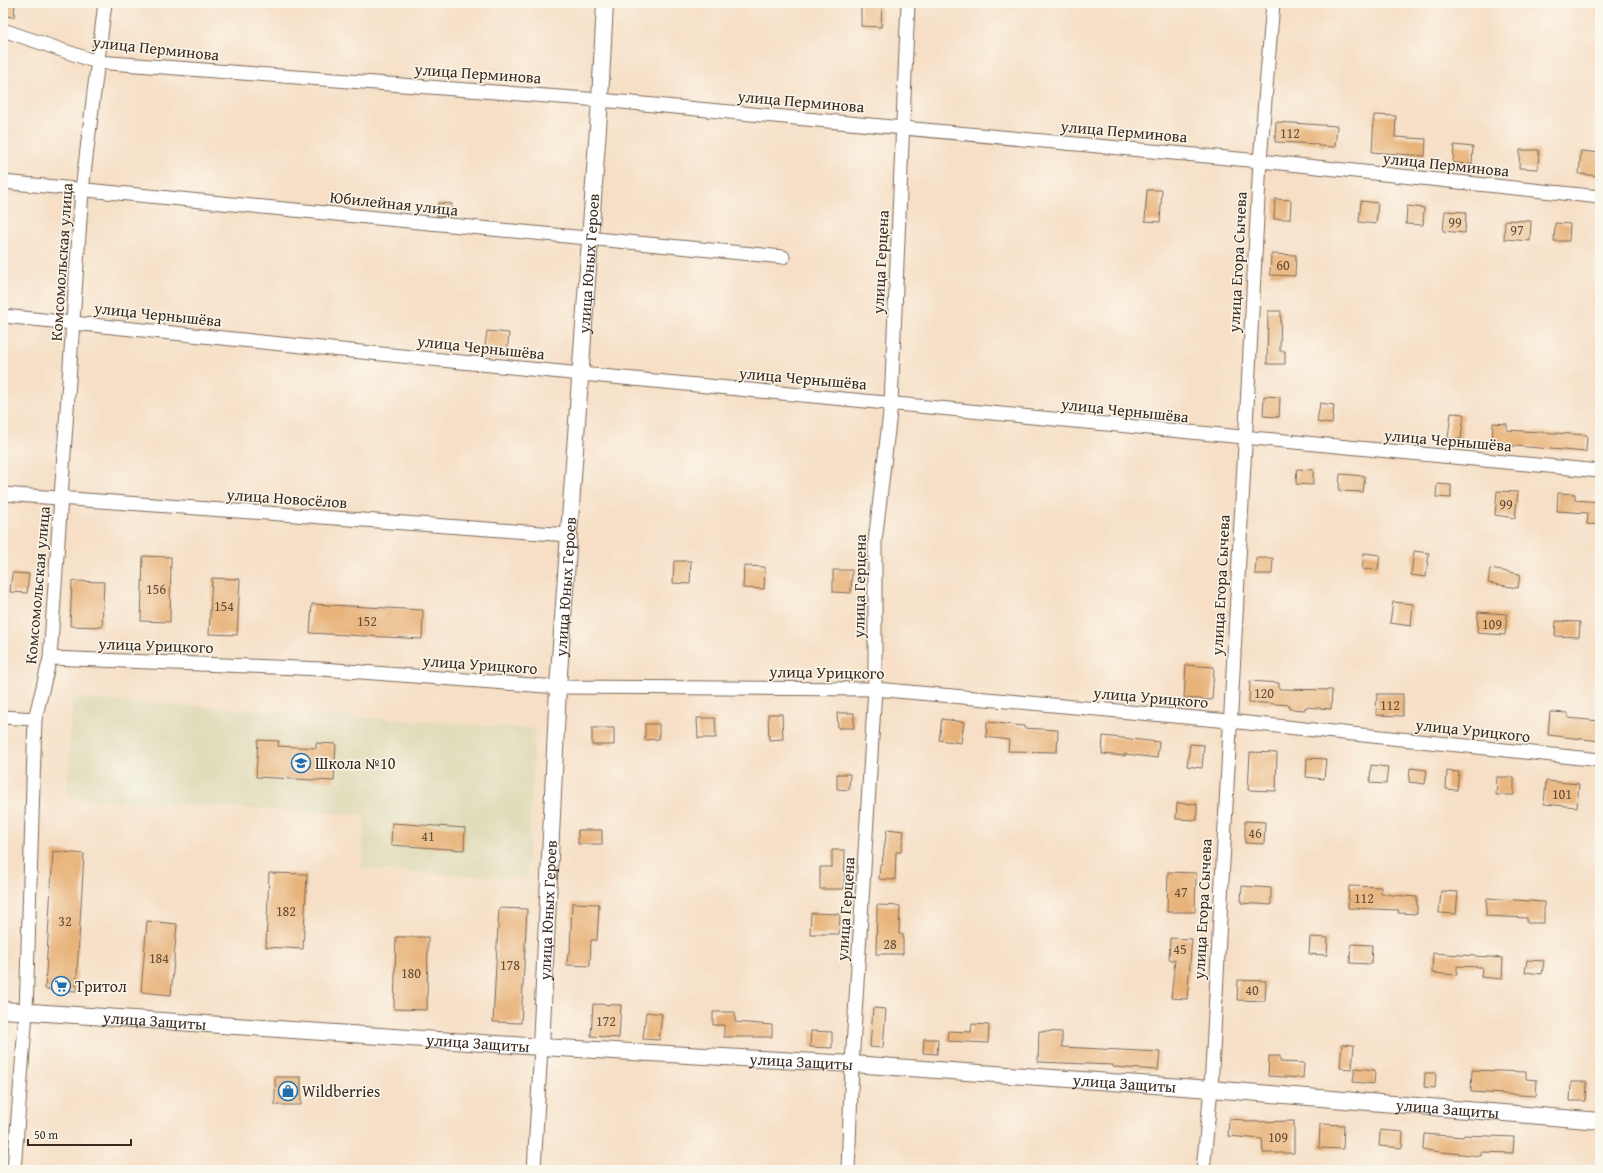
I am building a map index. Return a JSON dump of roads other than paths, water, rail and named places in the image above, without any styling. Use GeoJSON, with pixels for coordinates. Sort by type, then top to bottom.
{"type":"FeatureCollection","features":[{"type":"Feature","properties":{"kind":"street","name":"Комсомольская улица"},"geometry":{"type":"LineString","coordinates":[[14,1170],[26,1012],[35,719],[50,658],[82,190],[105,3]]}},
{"type":"Feature","properties":{"kind":"street","name":"улица Юных Героев"},"geometry":{"type":"LineString","coordinates":[[534,1170],[558,687],[600,100],[605,3]]}},
{"type":"Feature","properties":{"kind":"street","name":"улица Герцена"},"geometry":{"type":"LineString","coordinates":[[848,1170],[852,1064],[875,689],[875,542],[890,404],[904,128],[908,3]]}},
{"type":"Feature","properties":{"kind":"street","name":"улица Егора Сычева"},"geometry":{"type":"LineString","coordinates":[[1203,1170],[1210,1089],[1260,161],[1273,3]]}},
{"type":"Feature","properties":{"kind":"street","name":"улица Перминова"},"geometry":{"type":"LineString","coordinates":[[3,30],[97,62],[600,100],[1260,161],[1600,197]]}},
{"type":"Feature","properties":{"kind":"street","name":"Юбилейная улица"},"geometry":{"type":"LineString","coordinates":[[3,182],[783,257]]}},
{"type":"Feature","properties":{"kind":"street","name":"улица Чернышёва"},"geometry":{"type":"LineString","coordinates":[[3,316],[1245,439],[1600,471]]}},
{"type":"Feature","properties":{"kind":"street","name":"улица Новосёлов"},"geometry":{"type":"LineString","coordinates":[[3,494],[569,535]]}},
{"type":"Feature","properties":{"kind":"street","name":"улица Урицкого"},"geometry":{"type":"LineString","coordinates":[[50,658],[322,669],[558,687],[875,689],[1229,721],[1600,760]]}},
{"type":"Feature","properties":{"kind":"street"},"geometry":{"type":"LineString","coordinates":[[3,717],[35,719]]}},
{"type":"Feature","properties":{"kind":"street","name":"улица Защиты"},"geometry":{"type":"LineString","coordinates":[[3,1010],[541,1047],[852,1064],[1210,1089],[1600,1121]]}},
{"type":"Feature","properties":{"kind":"place","name":"Школа №10"},"geometry":{"type":"Point","coordinates":[301,763]}},
{"type":"Feature","properties":{"kind":"place","name":"Тритол"},"geometry":{"type":"Point","coordinates":[61,986]}},
{"type":"Feature","properties":{"kind":"place","name":"Wildberries"},"geometry":{"type":"Point","coordinates":[288,1091]}}]}
